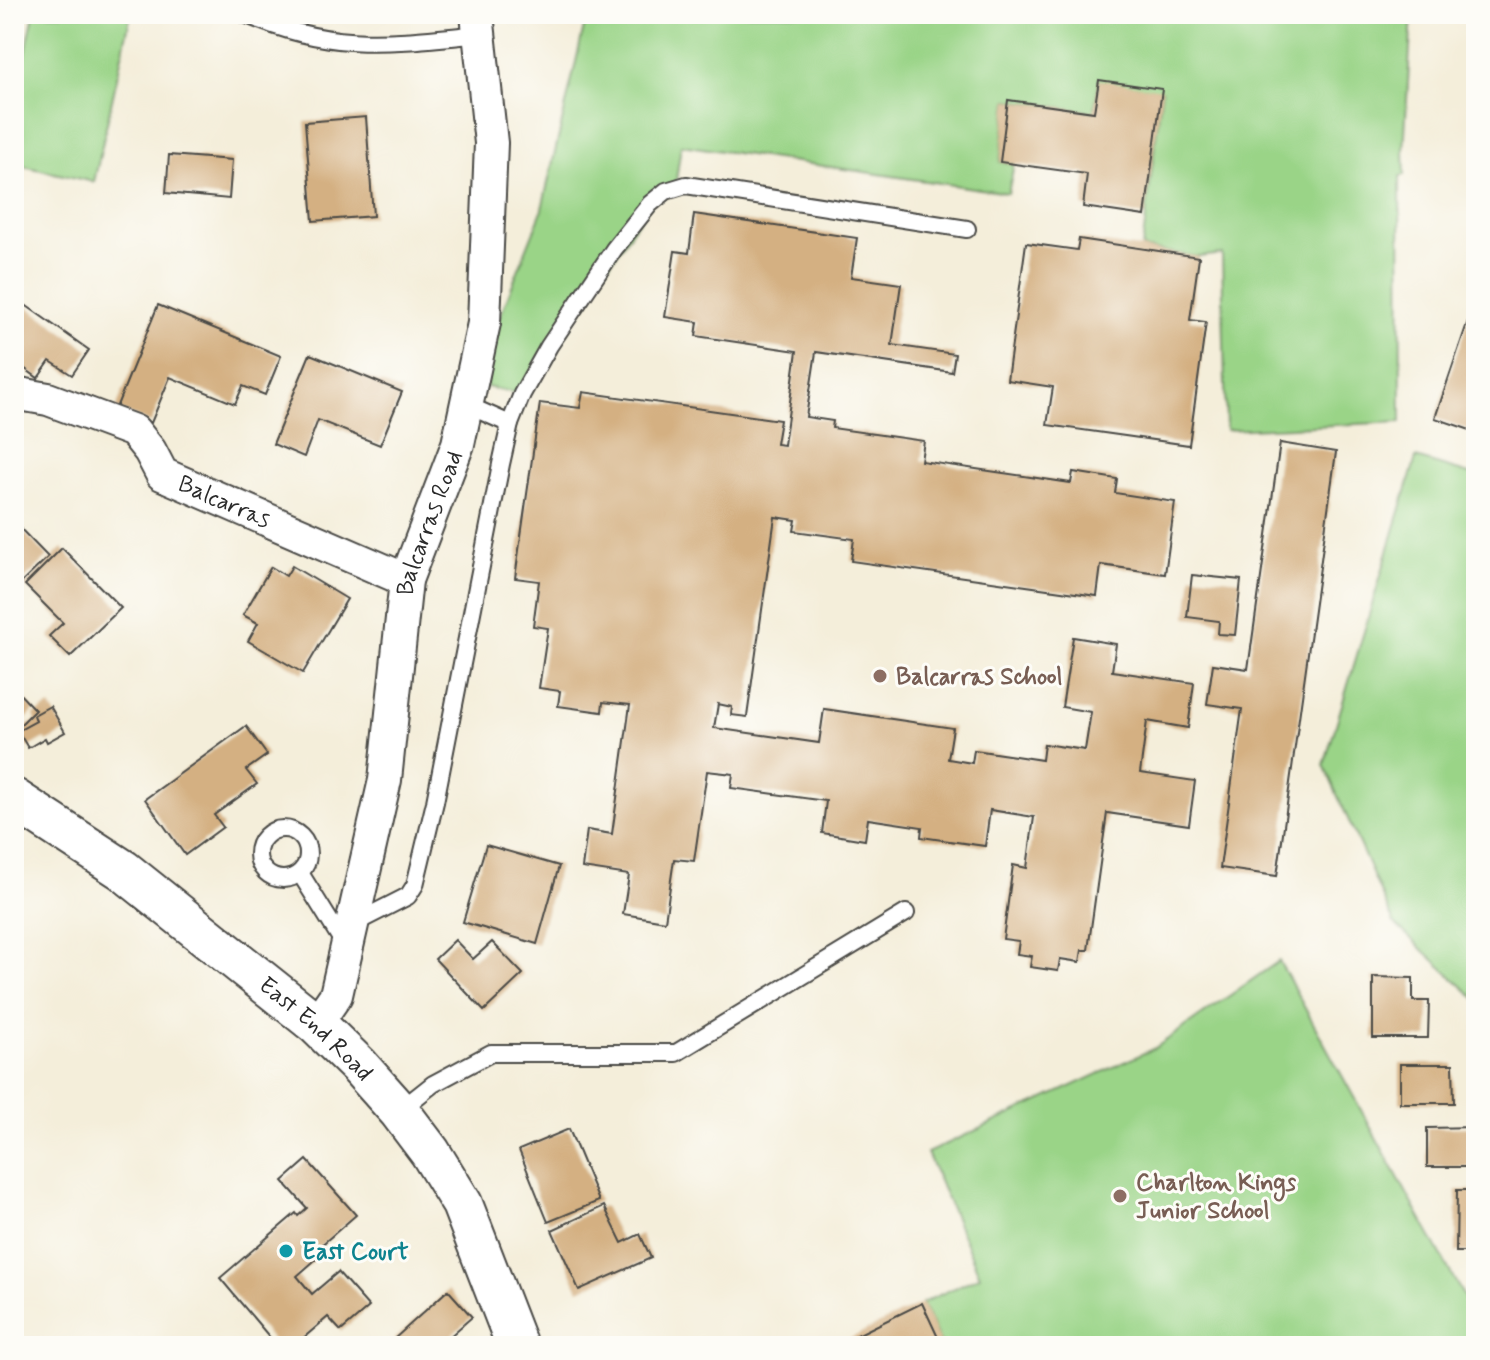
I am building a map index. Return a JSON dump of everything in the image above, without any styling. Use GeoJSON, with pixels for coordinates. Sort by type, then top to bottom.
{"type":"FeatureCollection","features":[{"type":"Feature","properties":{"kind":"street","name":"Balcarras Road"},"geometry":{"type":"LineString","coordinates":[[316,1024],[336,995],[385,780],[406,580],[458,444],[484,323],[491,143],[478,24]]}},
{"type":"Feature","properties":{"kind":"street","name":"Balcarras"},"geometry":{"type":"LineString","coordinates":[[14,393],[48,399],[134,431],[150,451],[162,474],[406,580]]}},
{"type":"Feature","properties":{"kind":"street","name":"East End Road"},"geometry":{"type":"LineString","coordinates":[[14,799],[123,870],[316,1024],[358,1065],[430,1152],[462,1204],[517,1346]]}},
{"type":"Feature","properties":{"kind":"lane"},"geometry":{"type":"LineString","coordinates":[[245,14],[277,28],[350,43],[396,42],[478,24]]}},
{"type":"Feature","properties":{"kind":"lane"},"geometry":{"type":"LineString","coordinates":[[300,873],[350,936],[408,896],[415,885],[435,802],[510,424],[522,394],[549,346],[614,249],[650,204],[666,191],[686,185],[967,229]]}},
{"type":"Feature","properties":{"kind":"lane"},"geometry":{"type":"LineString","coordinates":[[467,405],[510,424]]}},
{"type":"Feature","properties":{"kind":"lane"},"geometry":{"type":"LineString","coordinates":[[399,1111],[433,1084],[491,1053],[676,1053],[906,913]]}},
{"type":"Feature","properties":{"kind":"green space"},"geometry":{"type":"Polygon","coordinates":[[[34,14],[131,14],[94,182],[14,164],[14,106],[34,14]]]}},
{"type":"Feature","properties":{"kind":"green space"},"geometry":{"type":"Polygon","coordinates":[[[587,14],[1412,14],[1405,175],[1400,176],[1401,422],[1226,430],[1222,254],[1199,257],[1142,248],[1162,90],[1099,81],[1094,112],[1008,100],[1000,162],[1014,164],[1008,193],[681,145],[675,188],[650,204],[522,394],[486,387],[496,326],[541,213],[587,14]]]}},
{"type":"Feature","properties":{"kind":"green space"},"geometry":{"type":"Polygon","coordinates":[[[1416,458],[1476,476],[1476,999],[1394,923],[1324,765],[1416,458]]]}},
{"type":"Feature","properties":{"kind":"green space","name":"Charlton Kings Junior School"},"geometry":{"type":"Polygon","coordinates":[[[1279,961],[1476,1319],[1476,1346],[942,1346],[922,1303],[980,1276],[927,1153],[1155,1048],[1279,961]]]}},
{"type":"Feature","properties":{"kind":"building"},"geometry":{"type":"Polygon","coordinates":[[[1099,80],[1162,89],[1145,216],[1083,207],[1087,174],[1000,162],[1008,100],[1094,112],[1099,80]]]}},
{"type":"Feature","properties":{"kind":"building"},"geometry":{"type":"Polygon","coordinates":[[[366,117],[373,216],[313,221],[305,122],[366,117]]]}},
{"type":"Feature","properties":{"kind":"building"},"geometry":{"type":"Polygon","coordinates":[[[169,155],[232,160],[229,199],[166,193],[169,155]]]}},
{"type":"Feature","properties":{"kind":"building"},"geometry":{"type":"Polygon","coordinates":[[[694,214],[857,238],[851,277],[901,284],[892,345],[955,354],[952,372],[816,352],[806,417],[833,421],[832,428],[924,441],[921,461],[1071,483],[1073,472],[1117,479],[1115,493],[1175,502],[1165,574],[1101,565],[1097,596],[851,561],[854,539],[794,531],[796,520],[775,517],[747,717],[731,715],[732,707],[718,704],[714,728],[819,743],[824,709],[953,728],[948,759],[972,763],[974,750],[1042,760],[1044,744],[1085,750],[1091,712],[1062,707],[1073,637],[1116,644],[1112,671],[1194,683],[1188,728],[1147,721],[1140,773],[1195,781],[1189,825],[1107,813],[1088,950],[1082,950],[1080,962],[1060,959],[1058,971],[1030,967],[1032,956],[1017,954],[1019,941],[1003,939],[1013,865],[1027,868],[1034,817],[990,810],[985,846],[921,837],[922,827],[868,819],[865,840],[822,833],[826,801],[731,788],[733,774],[707,771],[694,861],[674,859],[665,921],[623,914],[629,875],[582,868],[587,830],[612,834],[630,705],[603,702],[602,712],[558,706],[560,691],[539,688],[548,628],[533,626],[539,581],[515,578],[540,403],[580,408],[583,392],[780,420],[776,444],[784,445],[797,351],[696,336],[698,322],[665,317],[675,251],[689,253],[694,214]]]}},
{"type":"Feature","properties":{"kind":"building"},"geometry":{"type":"Polygon","coordinates":[[[1079,239],[1199,257],[1190,320],[1206,322],[1189,445],[1047,425],[1053,387],[1007,380],[1026,243],[1077,250],[1079,239]]]}},
{"type":"Feature","properties":{"kind":"building"},"geometry":{"type":"Polygon","coordinates":[[[14,297],[89,350],[72,375],[50,361],[38,378],[14,361],[14,297]]]}},
{"type":"Feature","properties":{"kind":"building"},"geometry":{"type":"Polygon","coordinates":[[[158,305],[281,356],[265,395],[243,386],[235,404],[170,377],[151,423],[116,408],[158,305]]]}},
{"type":"Feature","properties":{"kind":"building"},"geometry":{"type":"Polygon","coordinates":[[[1471,312],[1476,314],[1476,432],[1435,418],[1471,312]]]}},
{"type":"Feature","properties":{"kind":"building"},"geometry":{"type":"Polygon","coordinates":[[[310,354],[402,392],[380,445],[318,420],[304,457],[273,444],[310,354]]]}},
{"type":"Feature","properties":{"kind":"building"},"geometry":{"type":"Polygon","coordinates":[[[1280,443],[1336,452],[1277,876],[1220,868],[1242,709],[1207,704],[1213,664],[1248,669],[1280,443]]]}},
{"type":"Feature","properties":{"kind":"building"},"geometry":{"type":"Polygon","coordinates":[[[14,522],[48,557],[14,590],[14,522]]]}},
{"type":"Feature","properties":{"kind":"building"},"geometry":{"type":"Polygon","coordinates":[[[62,548],[121,608],[70,657],[49,636],[63,623],[25,585],[62,548]]]}},
{"type":"Feature","properties":{"kind":"building"},"geometry":{"type":"Polygon","coordinates":[[[292,566],[347,599],[303,673],[248,641],[258,623],[243,615],[271,567],[286,576],[292,566]]]}},
{"type":"Feature","properties":{"kind":"building"},"geometry":{"type":"Polygon","coordinates":[[[1192,575],[1241,580],[1235,635],[1218,634],[1219,621],[1187,617],[1192,575]]]}},
{"type":"Feature","properties":{"kind":"building"},"geometry":{"type":"Polygon","coordinates":[[[14,688],[35,710],[14,731],[14,688]]]}},
{"type":"Feature","properties":{"kind":"building"},"geometry":{"type":"Polygon","coordinates":[[[50,706],[65,732],[47,742],[45,738],[28,748],[18,731],[36,721],[34,715],[50,706]]]}},
{"type":"Feature","properties":{"kind":"building"},"geometry":{"type":"Polygon","coordinates":[[[246,726],[267,755],[246,770],[257,784],[214,815],[223,827],[185,855],[145,799],[246,726]]]}},
{"type":"Feature","properties":{"kind":"building"},"geometry":{"type":"Polygon","coordinates":[[[486,845],[559,866],[537,944],[463,922],[486,845]]]}},
{"type":"Feature","properties":{"kind":"building"},"geometry":{"type":"Polygon","coordinates":[[[455,940],[473,959],[492,942],[523,974],[484,1011],[435,959],[455,940]]]}},
{"type":"Feature","properties":{"kind":"building"},"geometry":{"type":"Polygon","coordinates":[[[1373,977],[1413,978],[1413,1001],[1429,1001],[1428,1038],[1373,1038],[1373,977]]]}},
{"type":"Feature","properties":{"kind":"building"},"geometry":{"type":"Polygon","coordinates":[[[1400,1064],[1453,1064],[1454,1103],[1400,1103],[1400,1064]]]}},
{"type":"Feature","properties":{"kind":"building"},"geometry":{"type":"Polygon","coordinates":[[[1476,1127],[1476,1167],[1427,1167],[1427,1128],[1476,1127]]]}},
{"type":"Feature","properties":{"kind":"building"},"geometry":{"type":"Polygon","coordinates":[[[569,1129],[599,1201],[548,1222],[519,1150],[569,1129]]]}},
{"type":"Feature","properties":{"kind":"building","name":"East Court"},"geometry":{"type":"Polygon","coordinates":[[[307,1160],[356,1215],[318,1248],[322,1254],[297,1276],[312,1294],[338,1272],[369,1307],[341,1331],[328,1317],[294,1346],[277,1346],[220,1278],[296,1213],[298,1216],[307,1208],[283,1181],[307,1160]]]}},
{"type":"Feature","properties":{"kind":"building"},"geometry":{"type":"Polygon","coordinates":[[[1457,1190],[1476,1190],[1476,1252],[1456,1252],[1457,1190]]]}},
{"type":"Feature","properties":{"kind":"building"},"geometry":{"type":"Polygon","coordinates":[[[604,1206],[622,1243],[640,1234],[651,1258],[579,1290],[552,1230],[604,1206]]]}},
{"type":"Feature","properties":{"kind":"building"},"geometry":{"type":"Polygon","coordinates":[[[448,1290],[472,1317],[439,1346],[400,1346],[394,1339],[448,1290]]]}},
{"type":"Feature","properties":{"kind":"building"},"geometry":{"type":"Polygon","coordinates":[[[922,1303],[942,1346],[833,1346],[843,1342],[922,1303]]]}},
{"type":"Feature","properties":{"kind":"place","name":"Balcarras School"},"geometry":{"type":"Point","coordinates":[880,676]}},
{"type":"Feature","properties":{"kind":"place","name":"Charlton Kings Junior School"},"geometry":{"type":"Point","coordinates":[1120,1196]}},
{"type":"Feature","properties":{"kind":"place","name":"East Court"},"geometry":{"type":"Point","coordinates":[286,1251]}}]}
